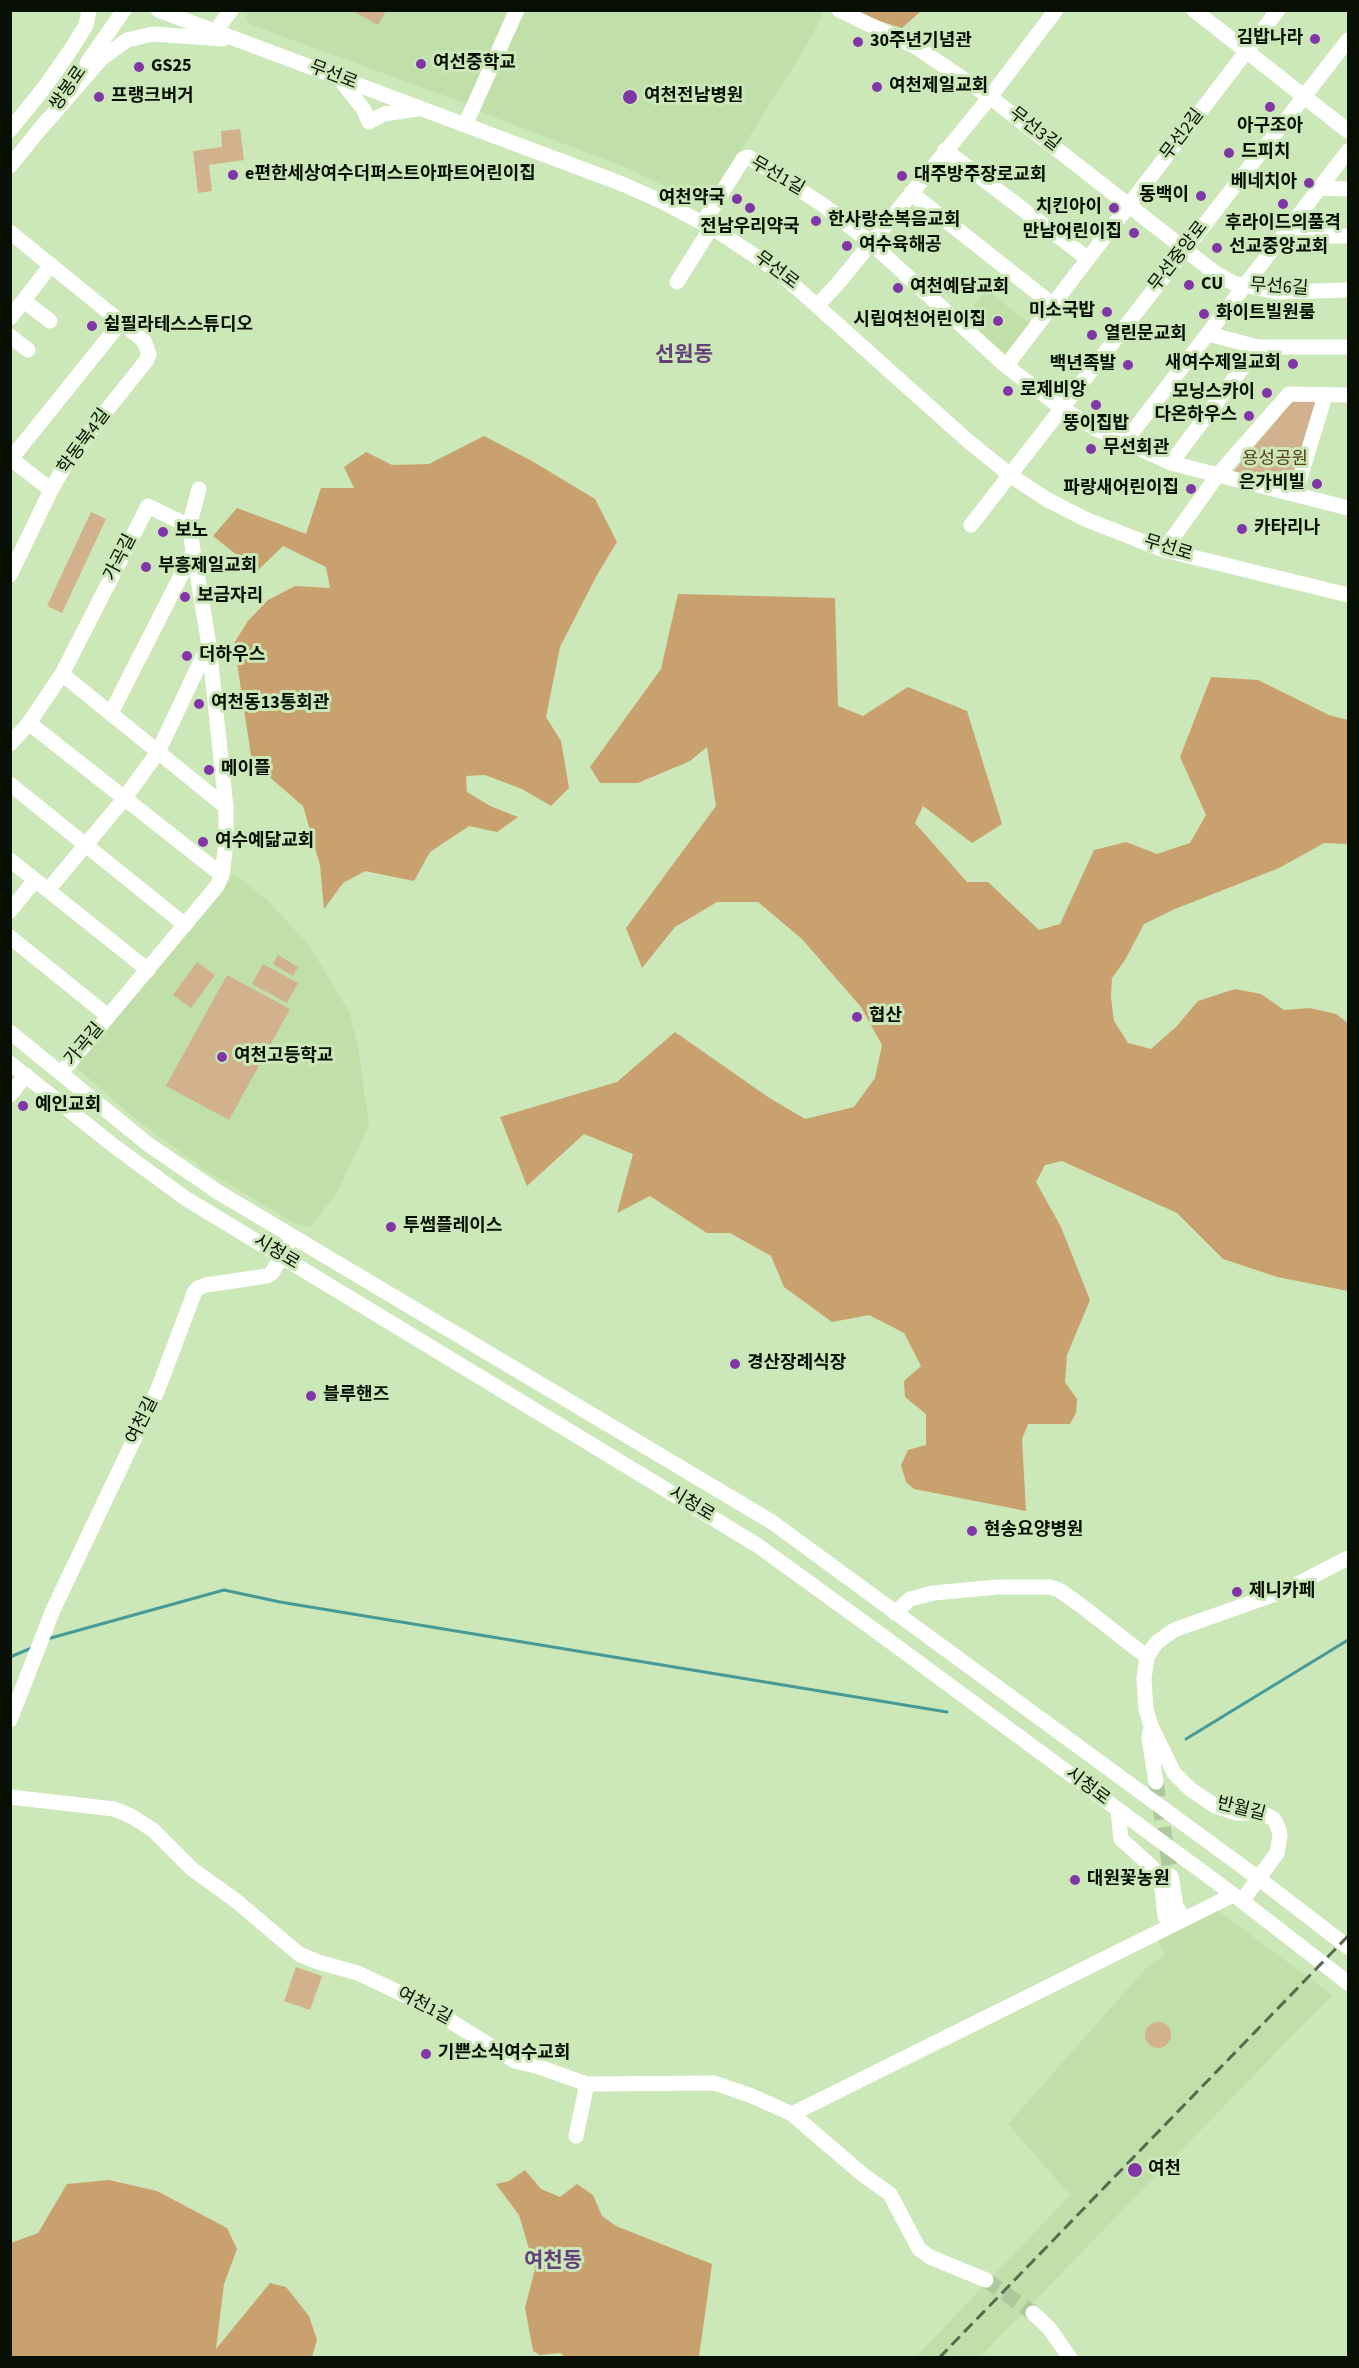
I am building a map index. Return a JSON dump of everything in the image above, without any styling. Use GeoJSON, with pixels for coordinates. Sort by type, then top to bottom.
{"type":"FeatureCollection","features":[{"type":"Feature","properties":{"kind":"street","name":"쌍봉로"},"geometry":{"type":"LineString","coordinates":[[10,130],[72,48],[86,25],[89,10]]}},
{"type":"Feature","properties":{"kind":"street","name":"쌍봉로"},"geometry":{"type":"LineString","coordinates":[[10,166],[42,126],[124,10]]}},
{"type":"Feature","properties":{"kind":"street"},"geometry":{"type":"LineString","coordinates":[[215,32],[231,10]]}},
{"type":"Feature","properties":{"kind":"street"},"geometry":{"type":"LineString","coordinates":[[465,125],[517,10]]}},
{"type":"Feature","properties":{"kind":"street","name":"무선3길"},"geometry":{"type":"LineString","coordinates":[[840,10],[916,47],[990,97],[1185,249]]}},
{"type":"Feature","properties":{"kind":"street"},"geometry":{"type":"LineString","coordinates":[[818,305],[990,97],[1056,10]]}},
{"type":"Feature","properties":{"kind":"street"},"geometry":{"type":"LineString","coordinates":[[1194,10],[1348,131]]}},
{"type":"Feature","properties":{"kind":"street","name":"무선2길"},"geometry":{"type":"LineString","coordinates":[[1006,366],[1278,10]]}},
{"type":"Feature","properties":{"kind":"street","name":"무선로"},"geometry":{"type":"LineString","coordinates":[[166,12],[620,183],[663,202],[707,225],[772,267],[818,305],[926,405],[1010,475],[1065,510],[1164,550],[1348,595]]}},
{"type":"Feature","properties":{"kind":"street"},"geometry":{"type":"LineString","coordinates":[[42,126],[100,59],[127,40],[153,34],[236,40]]}},
{"type":"Feature","properties":{"kind":"street","name":"무선중앙로"},"geometry":{"type":"LineString","coordinates":[[971,525],[1348,40]]}},
{"type":"Feature","properties":{"kind":"street"},"geometry":{"type":"LineString","coordinates":[[339,78],[364,110],[369,122],[384,114],[420,108]]}},
{"type":"Feature","properties":{"kind":"street"},"geometry":{"type":"LineString","coordinates":[[945,150],[1088,259]]}},
{"type":"Feature","properties":{"kind":"street"},"geometry":{"type":"LineString","coordinates":[[1124,443],[1348,151]]}},
{"type":"Feature","properties":{"kind":"street","name":"무선1길"},"geometry":{"type":"LineString","coordinates":[[707,225],[722,189],[743,159],[748,157],[807,194],[871,243],[1006,366],[1062,408],[1124,443],[1171,464],[1348,508]]}},
{"type":"Feature","properties":{"kind":"street"},"geometry":{"type":"LineString","coordinates":[[1320,188],[1348,189]]}},
{"type":"Feature","properties":{"kind":"street"},"geometry":{"type":"LineString","coordinates":[[911,193],[1053,305]]}},
{"type":"Feature","properties":{"kind":"street"},"geometry":{"type":"LineString","coordinates":[[677,282],[707,225]]}},
{"type":"Feature","properties":{"kind":"street","name":"학동북4길"},"geometry":{"type":"LineString","coordinates":[[10,232],[146,343],[149,357],[71,455],[51,490],[10,575]]}},
{"type":"Feature","properties":{"kind":"street"},"geometry":{"type":"LineString","coordinates":[[1283,236],[1348,236]]}},
{"type":"Feature","properties":{"kind":"street","name":"무선6길"},"geometry":{"type":"LineString","coordinates":[[1185,249],[1214,272],[1244,287],[1277,292],[1348,290]]}},
{"type":"Feature","properties":{"kind":"street"},"geometry":{"type":"LineString","coordinates":[[10,318],[51,265]]}},
{"type":"Feature","properties":{"kind":"street"},"geometry":{"type":"LineString","coordinates":[[24,301],[50,321]]}},
{"type":"Feature","properties":{"kind":"street"},"geometry":{"type":"LineString","coordinates":[[51,490],[11,459],[121,322]]}},
{"type":"Feature","properties":{"kind":"street"},"geometry":{"type":"LineString","coordinates":[[1208,334],[1258,346],[1348,347]]}},
{"type":"Feature","properties":{"kind":"street"},"geometry":{"type":"LineString","coordinates":[[10,336],[28,350]]}},
{"type":"Feature","properties":{"kind":"street"},"geometry":{"type":"LineString","coordinates":[[1171,464],[1258,346]]}},
{"type":"Feature","properties":{"kind":"street"},"geometry":{"type":"LineString","coordinates":[[1164,550],[1217,476],[1290,394],[1325,396],[1348,394]]}},
{"type":"Feature","properties":{"kind":"street"},"geometry":{"type":"LineString","coordinates":[[1295,494],[1325,396]]}},
{"type":"Feature","properties":{"kind":"street"},"geometry":{"type":"LineString","coordinates":[[189,526],[199,489]]}},
{"type":"Feature","properties":{"kind":"street","name":"가곡길"},"geometry":{"type":"LineString","coordinates":[[10,744],[29,723],[62,674],[148,506],[189,526],[208,645],[226,807],[226,843],[222,874],[218,886],[61,1073]]}},
{"type":"Feature","properties":{"kind":"street"},"geometry":{"type":"LineString","coordinates":[[111,712],[193,552]]}},
{"type":"Feature","properties":{"kind":"street"},"geometry":{"type":"LineString","coordinates":[[48,890],[124,799],[158,752],[208,645]]}},
{"type":"Feature","properties":{"kind":"street"},"geometry":{"type":"LineString","coordinates":[[62,674],[226,807]]}},
{"type":"Feature","properties":{"kind":"street"},"geometry":{"type":"LineString","coordinates":[[29,723],[222,874]]}},
{"type":"Feature","properties":{"kind":"street"},"geometry":{"type":"LineString","coordinates":[[10,784],[185,926]]}},
{"type":"Feature","properties":{"kind":"street"},"geometry":{"type":"LineString","coordinates":[[10,860],[148,970]]}},
{"type":"Feature","properties":{"kind":"street"},"geometry":{"type":"LineString","coordinates":[[10,911],[35,880]]}},
{"type":"Feature","properties":{"kind":"street","name":"가곡길"},"geometry":{"type":"LineString","coordinates":[[10,938],[108,1016]]}},
{"type":"Feature","properties":{"kind":"street","name":"시청로"},"geometry":{"type":"LineString","coordinates":[[10,1032],[182,1169],[292,1237],[772,1522],[1258,1878],[1348,1947]]}},
{"type":"Feature","properties":{"kind":"street","name":"시청로"},"geometry":{"type":"LineString","coordinates":[[10,1063],[114,1146],[185,1198],[757,1545],[984,1717],[1118,1810],[1348,1983]]}},
{"type":"Feature","properties":{"kind":"street"},"geometry":{"type":"LineString","coordinates":[[10,1095],[26,1075]]}},
{"type":"Feature","properties":{"kind":"street","name":"여천길"},"geometry":{"type":"LineString","coordinates":[[10,1720],[42,1636],[158,1389],[195,1291],[206,1284],[267,1276],[272,1273],[292,1237]]}},
{"type":"Feature","properties":{"kind":"street"},"geometry":{"type":"LineString","coordinates":[[1125,1638],[1142,1643],[1162,1637],[1184,1626],[1284,1591],[1348,1558]]}},
{"type":"Feature","properties":{"kind":"street"},"geometry":{"type":"LineString","coordinates":[[895,1613],[910,1599],[933,1593],[998,1587],[1050,1587],[1059,1590],[1147,1657],[1162,1637]]}},
{"type":"Feature","properties":{"kind":"street","name":"반월길"},"geometry":{"type":"LineString","coordinates":[[1147,1657],[1143,1679],[1144,1694],[1151,1726],[1169,1765],[1190,1790],[1226,1810],[1262,1813],[1274,1819],[1279,1830],[1277,1853],[1258,1878],[1237,1898]]}},
{"type":"Feature","properties":{"kind":"street"},"geometry":{"type":"LineString","coordinates":[[1151,1726],[1149,1738],[1156,1782]]}},
{"type":"Feature","properties":{"kind":"street","name":"여천1길"},"geometry":{"type":"LineString","coordinates":[[10,1797],[114,1809],[131,1816],[162,1838],[192,1869],[235,1900],[299,1954],[358,1973],[421,2003],[514,2061],[586,2084],[714,2083],[752,2096],[792,2114],[862,2174],[890,2194],[919,2249],[930,2257],[986,2280]]}},
{"type":"Feature","properties":{"kind":"street"},"geometry":{"type":"LineString","coordinates":[[1118,1810],[1121,1839],[1151,1866],[1161,1881],[1166,1916],[1170,1926]]}},
{"type":"Feature","properties":{"kind":"street"},"geometry":{"type":"LineString","coordinates":[[1171,1876],[1176,1907],[1185,1919]]}},
{"type":"Feature","properties":{"kind":"street"},"geometry":{"type":"LineString","coordinates":[[792,2114],[1170,1926],[1237,1898]]}},
{"type":"Feature","properties":{"kind":"street"},"geometry":{"type":"LineString","coordinates":[[576,2136],[586,2084]]}},
{"type":"Feature","properties":{"kind":"street"},"geometry":{"type":"LineString","coordinates":[[1033,2313],[1046,2325],[1070,2358]]}},
{"type":"Feature","properties":{"kind":"shaded area","name":"여선중학교"},"geometry":{"type":"Polygon","coordinates":[[[248,10],[507,11],[467,104],[249,24],[246,19],[248,10]]]}},
{"type":"Feature","properties":{"kind":"shaded area","name":"여천전남병원"},"geometry":{"type":"Polygon","coordinates":[[[821,10],[823,12],[821,19],[803,51],[706,206],[623,166],[480,112],[524,11],[821,10]]]}},
{"type":"Feature","properties":{"kind":"shaded area"},"geometry":{"type":"Polygon","coordinates":[[[848,11],[921,11],[902,28],[848,11]]]}},
{"type":"Feature","properties":{"kind":"shaded area","name":"시립여천어린이집"},"geometry":{"type":"Polygon","coordinates":[[[986,290],[1031,324],[1009,353],[1004,353],[965,318],[986,290]]]}},
{"type":"Feature","properties":{"kind":"shaded area"},"geometry":{"type":"Polygon","coordinates":[[[484,436],[532,461],[595,499],[617,542],[597,575],[560,647],[546,717],[561,741],[569,788],[551,806],[522,789],[485,775],[466,776],[467,792],[490,806],[518,817],[497,832],[469,826],[430,852],[414,881],[365,871],[343,883],[324,909],[320,865],[303,806],[252,762],[234,643],[248,621],[268,600],[295,586],[330,588],[326,567],[283,546],[257,571],[213,536],[237,508],[306,534],[321,488],[354,488],[344,467],[366,452],[392,465],[429,464],[484,436]]]}},
{"type":"Feature","properties":{"kind":"shaded area"},"geometry":{"type":"Polygon","coordinates":[[[678,594],[835,598],[838,706],[863,716],[908,687],[967,711],[1002,824],[972,843],[923,806],[915,823],[967,882],[988,882],[1039,930],[1060,924],[1094,850],[1126,842],[1157,854],[1190,843],[1206,815],[1180,757],[1211,677],[1258,680],[1329,715],[1348,720],[1348,844],[1324,843],[1279,868],[1175,909],[1144,924],[1125,960],[1112,978],[1111,998],[1114,1021],[1128,1043],[1151,1049],[1176,1027],[1198,1001],[1235,989],[1261,994],[1284,1010],[1310,1008],[1336,1014],[1348,1023],[1348,1291],[1277,1277],[1223,1259],[1177,1213],[1062,1161],[1045,1165],[1036,1182],[1061,1227],[1090,1300],[1067,1355],[1065,1382],[1077,1399],[1076,1413],[1070,1424],[1028,1424],[1022,1439],[1026,1511],[914,1489],[906,1482],[901,1465],[908,1450],[926,1445],[926,1414],[905,1397],[904,1381],[921,1366],[904,1333],[869,1315],[832,1322],[784,1287],[771,1256],[730,1233],[707,1233],[650,1196],[617,1213],[633,1154],[584,1134],[527,1186],[500,1117],[617,1082],[675,1032],[768,1097],[805,1119],[854,1107],[875,1078],[882,1045],[861,1007],[802,939],[758,902],[717,902],[675,927],[642,968],[626,928],[716,806],[707,747],[690,761],[638,783],[600,783],[590,767],[661,669],[678,594]]]}},
{"type":"Feature","properties":{"kind":"shaded area","name":"여천고등학교"},"geometry":{"type":"Polygon","coordinates":[[[233,873],[269,902],[308,944],[349,1012],[358,1046],[369,1126],[336,1194],[310,1227],[296,1224],[205,1170],[138,1121],[76,1067],[220,895],[233,873]]]}},
{"type":"Feature","properties":{"kind":"shaded area"},"geometry":{"type":"Polygon","coordinates":[[[1216,1909],[1332,1995],[980,2357],[915,2358],[1070,2195],[1008,2124],[1148,1966],[1165,1955],[1156,1937],[1216,1909]]]}},
{"type":"Feature","properties":{"kind":"shaded area"},"geometry":{"type":"Polygon","coordinates":[[[525,2170],[541,2189],[560,2197],[577,2184],[593,2195],[602,2216],[616,2226],[712,2264],[699,2357],[567,2358],[560,2353],[540,2355],[533,2351],[525,2308],[535,2269],[519,2215],[496,2184],[509,2181],[525,2170]]]}},
{"type":"Feature","properties":{"kind":"shaded area"},"geometry":{"type":"Polygon","coordinates":[[[109,2180],[157,2191],[227,2228],[237,2249],[224,2284],[216,2349],[270,2283],[286,2287],[309,2316],[317,2340],[312,2357],[11,2357],[11,2243],[38,2233],[67,2184],[109,2180]]]}},
{"type":"Feature","properties":{"kind":"green space"},"geometry":{"type":"Polygon","coordinates":[[[353,11],[386,11],[378,25],[353,11]]]}},
{"type":"Feature","properties":{"kind":"green space"},"geometry":{"type":"Polygon","coordinates":[[[240,129],[244,160],[209,165],[212,191],[198,193],[193,151],[222,147],[221,131],[240,129]]]}},
{"type":"Feature","properties":{"kind":"green space","name":"용성공원"},"geometry":{"type":"Polygon","coordinates":[[[1296,400],[1313,400],[1318,407],[1293,483],[1287,488],[1237,477],[1234,471],[1296,400]]]}},
{"type":"Feature","properties":{"kind":"green space"},"geometry":{"type":"Polygon","coordinates":[[[91,512],[106,519],[62,613],[47,606],[91,512]]]}},
{"type":"Feature","properties":{"kind":"green space"},"geometry":{"type":"Polygon","coordinates":[[[278,955],[298,967],[293,976],[273,964],[278,955]]]}},
{"type":"Feature","properties":{"kind":"green space"},"geometry":{"type":"Polygon","coordinates":[[[197,962],[215,975],[191,1008],[173,995],[197,962]]]}},
{"type":"Feature","properties":{"kind":"green space"},"geometry":{"type":"Polygon","coordinates":[[[263,964],[298,983],[287,1003],[252,984],[263,964]]]}},
{"type":"Feature","properties":{"kind":"green space"},"geometry":{"type":"Polygon","coordinates":[[[227,975],[290,1009],[229,1120],[166,1086],[227,975]]]}},
{"type":"Feature","properties":{"kind":"green space"},"geometry":{"type":"Polygon","coordinates":[[[296,1967],[322,1976],[310,2010],[284,2001],[296,1967]]]}},
{"type":"Feature","properties":{"kind":"green space"},"geometry":{"type":"Polygon","coordinates":[[[1158,2022],[1167,2026],[1171,2035],[1167,2044],[1158,2048],[1149,2044],[1145,2035],[1149,2026],[1158,2022]]]}},
{"type":"Feature","properties":{"kind":"waterway"},"geometry":{"type":"LineString","coordinates":[[47,1639],[224,1590],[280,1602],[947,1712]]}},
{"type":"Feature","properties":{"kind":"waterway"},"geometry":{"type":"LineString","coordinates":[[1186,1739],[1348,1640]]}},
{"type":"Feature","properties":{"kind":"waterway"},"geometry":{"type":"LineString","coordinates":[[10,1657],[34,1647]]}},
{"type":"Feature","properties":{"kind":"tunnel"},"geometry":{"type":"LineString","coordinates":[[1156,1782],[1171,1876]]}},
{"type":"Feature","properties":{"kind":"tunnel"},"geometry":{"type":"LineString","coordinates":[[986,2280],[1033,2313]]}},
{"type":"Feature","properties":{"kind":"railway"},"geometry":{"type":"LineString","coordinates":[[939,2358],[1348,1936]]}},
{"type":"Feature","properties":{"kind":"place","name":"김밥나라"},"geometry":{"type":"Point","coordinates":[1315,39]}},
{"type":"Feature","properties":{"kind":"place","name":"30주년기념관"},"geometry":{"type":"Point","coordinates":[858,42]}},
{"type":"Feature","properties":{"kind":"place","name":"여선중학교"},"geometry":{"type":"Point","coordinates":[421,64]}},
{"type":"Feature","properties":{"kind":"place","name":"GS25"},"geometry":{"type":"Point","coordinates":[139,67]}},
{"type":"Feature","properties":{"kind":"place","name":"여천제일교회"},"geometry":{"type":"Point","coordinates":[877,87]}},
{"type":"Feature","properties":{"kind":"place","name":"프랭크버거"},"geometry":{"type":"Point","coordinates":[99,97]}},
{"type":"Feature","properties":{"kind":"place","name":"여천전남병원"},"geometry":{"type":"Point","coordinates":[630,97]}},
{"type":"Feature","properties":{"kind":"place","name":"아구조아"},"geometry":{"type":"Point","coordinates":[1270,107]}},
{"type":"Feature","properties":{"kind":"place","name":"드피치"},"geometry":{"type":"Point","coordinates":[1229,153]}},
{"type":"Feature","properties":{"kind":"place","name":"e편한세상여수더퍼스트아파트어린이집"},"geometry":{"type":"Point","coordinates":[233,175]}},
{"type":"Feature","properties":{"kind":"place","name":"대주방주장로교회"},"geometry":{"type":"Point","coordinates":[902,176]}},
{"type":"Feature","properties":{"kind":"place","name":"베네치아"},"geometry":{"type":"Point","coordinates":[1309,183]}},
{"type":"Feature","properties":{"kind":"place","name":"동백이"},"geometry":{"type":"Point","coordinates":[1201,196]}},
{"type":"Feature","properties":{"kind":"place","name":"여천약국"},"geometry":{"type":"Point","coordinates":[737,199]}},
{"type":"Feature","properties":{"kind":"place","name":"후라이드의품격"},"geometry":{"type":"Point","coordinates":[1283,204]}},
{"type":"Feature","properties":{"kind":"place","name":"전남우리약국"},"geometry":{"type":"Point","coordinates":[750,208]}},
{"type":"Feature","properties":{"kind":"place","name":"치킨아이"},"geometry":{"type":"Point","coordinates":[1114,208]}},
{"type":"Feature","properties":{"kind":"place","name":"한사랑순복음교회"},"geometry":{"type":"Point","coordinates":[816,221]}},
{"type":"Feature","properties":{"kind":"place","name":"만남어린이집"},"geometry":{"type":"Point","coordinates":[1134,233]}},
{"type":"Feature","properties":{"kind":"place","name":"여수육해공"},"geometry":{"type":"Point","coordinates":[847,246]}},
{"type":"Feature","properties":{"kind":"place","name":"선교중앙교회"},"geometry":{"type":"Point","coordinates":[1217,248]}},
{"type":"Feature","properties":{"kind":"place","name":"CU"},"geometry":{"type":"Point","coordinates":[1189,285]}},
{"type":"Feature","properties":{"kind":"place","name":"여천예담교회"},"geometry":{"type":"Point","coordinates":[898,288]}},
{"type":"Feature","properties":{"kind":"place","name":"미소국밥"},"geometry":{"type":"Point","coordinates":[1107,312]}},
{"type":"Feature","properties":{"kind":"place","name":"화이트빌원룸"},"geometry":{"type":"Point","coordinates":[1204,314]}},
{"type":"Feature","properties":{"kind":"place","name":"시립여천어린이집"},"geometry":{"type":"Point","coordinates":[998,321]}},
{"type":"Feature","properties":{"kind":"place","name":"쉼필라테스스튜디오"},"geometry":{"type":"Point","coordinates":[92,326]}},
{"type":"Feature","properties":{"kind":"place","name":"열린문교회"},"geometry":{"type":"Point","coordinates":[1092,335]}},
{"type":"Feature","properties":{"kind":"place","name":"새여수제일교회"},"geometry":{"type":"Point","coordinates":[1293,364]}},
{"type":"Feature","properties":{"kind":"place","name":"백년족발"},"geometry":{"type":"Point","coordinates":[1128,365]}},
{"type":"Feature","properties":{"kind":"place","name":"로제비앙"},"geometry":{"type":"Point","coordinates":[1008,391]}},
{"type":"Feature","properties":{"kind":"place","name":"모닝스카이"},"geometry":{"type":"Point","coordinates":[1267,393]}},
{"type":"Feature","properties":{"kind":"place","name":"뚱이집밥"},"geometry":{"type":"Point","coordinates":[1096,405]}},
{"type":"Feature","properties":{"kind":"place","name":"다온하우스"},"geometry":{"type":"Point","coordinates":[1249,416]}},
{"type":"Feature","properties":{"kind":"place","name":"무선회관"},"geometry":{"type":"Point","coordinates":[1091,449]}},
{"type":"Feature","properties":{"kind":"place","name":"은가비빌"},"geometry":{"type":"Point","coordinates":[1317,484]}},
{"type":"Feature","properties":{"kind":"place","name":"파랑새어린이집"},"geometry":{"type":"Point","coordinates":[1191,489]}},
{"type":"Feature","properties":{"kind":"place","name":"카타리나"},"geometry":{"type":"Point","coordinates":[1242,529]}},
{"type":"Feature","properties":{"kind":"place","name":"보노"},"geometry":{"type":"Point","coordinates":[163,532]}},
{"type":"Feature","properties":{"kind":"place","name":"부흥제일교회"},"geometry":{"type":"Point","coordinates":[146,567]}},
{"type":"Feature","properties":{"kind":"place","name":"보금자리"},"geometry":{"type":"Point","coordinates":[185,597]}},
{"type":"Feature","properties":{"kind":"place","name":"더하우스"},"geometry":{"type":"Point","coordinates":[187,656]}},
{"type":"Feature","properties":{"kind":"place","name":"여천동13통회관"},"geometry":{"type":"Point","coordinates":[199,704]}},
{"type":"Feature","properties":{"kind":"place","name":"메이플"},"geometry":{"type":"Point","coordinates":[209,770]}},
{"type":"Feature","properties":{"kind":"place","name":"여수예닮교회"},"geometry":{"type":"Point","coordinates":[203,842]}},
{"type":"Feature","properties":{"kind":"place","name":"협산"},"geometry":{"type":"Point","coordinates":[857,1017]}},
{"type":"Feature","properties":{"kind":"place","name":"여천고등학교"},"geometry":{"type":"Point","coordinates":[222,1057]}},
{"type":"Feature","properties":{"kind":"place","name":"예인교회"},"geometry":{"type":"Point","coordinates":[23,1106]}},
{"type":"Feature","properties":{"kind":"place","name":"투썸플레이스"},"geometry":{"type":"Point","coordinates":[391,1227]}},
{"type":"Feature","properties":{"kind":"place","name":"경산장례식장"},"geometry":{"type":"Point","coordinates":[735,1364]}},
{"type":"Feature","properties":{"kind":"place","name":"블루핸즈"},"geometry":{"type":"Point","coordinates":[311,1396]}},
{"type":"Feature","properties":{"kind":"place","name":"현송요양병원"},"geometry":{"type":"Point","coordinates":[972,1531]}},
{"type":"Feature","properties":{"kind":"place","name":"제니카페"},"geometry":{"type":"Point","coordinates":[1237,1592]}},
{"type":"Feature","properties":{"kind":"place","name":"대원꽃농원"},"geometry":{"type":"Point","coordinates":[1075,1880]}},
{"type":"Feature","properties":{"kind":"place","name":"기쁜소식여수교회"},"geometry":{"type":"Point","coordinates":[426,2054]}},
{"type":"Feature","properties":{"kind":"place","name":"여천"},"geometry":{"type":"Point","coordinates":[1135,2170]}},
{"type":"Feature","properties":{"kind":"district","name":"선원동"},"geometry":{"type":"Point","coordinates":[684,356]}},
{"type":"Feature","properties":{"kind":"district","name":"여천동"},"geometry":{"type":"Point","coordinates":[553,2262]}}]}
